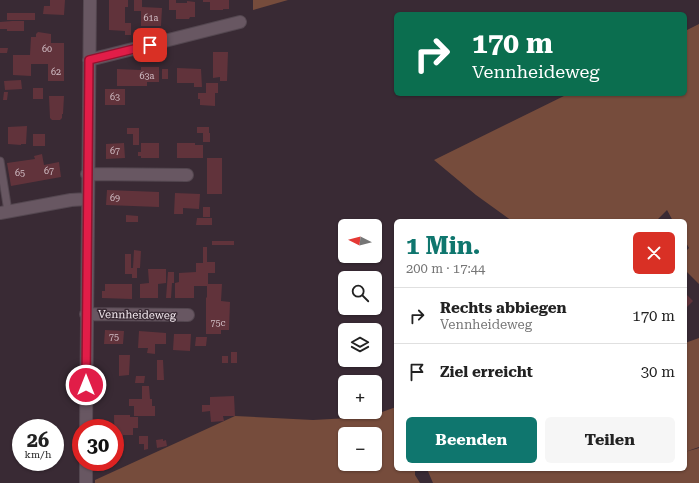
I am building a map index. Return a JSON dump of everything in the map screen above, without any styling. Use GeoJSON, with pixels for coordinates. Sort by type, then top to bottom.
{"type":"FeatureCollection","features":[{"type":"Feature","properties":{"kind":"street","name":"Vennheideweg"},"geometry":{"type":"LineString","coordinates":[[86,419],[87,174],[90,0]]}},
{"type":"Feature","properties":{"kind":"street"},"geometry":{"type":"LineString","coordinates":[[89,60],[240,22]]}},
{"type":"Feature","properties":{"kind":"street"},"geometry":{"type":"LineString","coordinates":[[87,174],[187,175]]}},
{"type":"Feature","properties":{"kind":"street"},"geometry":{"type":"LineString","coordinates":[[4,212],[71,200],[88,199]]}},
{"type":"Feature","properties":{"kind":"street","name":"Vennheideweg"},"geometry":{"type":"LineString","coordinates":[[86,314],[188,315]]}},
{"type":"Feature","properties":{"kind":"street"},"geometry":{"type":"LineString","coordinates":[[86,471],[86,483]]}},
{"type":"Feature","properties":{"kind":"lane"},"geometry":{"type":"LineString","coordinates":[[0,161],[4,212]]}},
{"type":"Feature","properties":{"kind":"shaded area"},"geometry":{"type":"Polygon","coordinates":[[[253,0],[288,0],[253,10],[253,0]]]}},
{"type":"Feature","properties":{"kind":"shaded area"},"geometry":{"type":"Polygon","coordinates":[[[699,24],[699,284],[687,272],[687,250],[689,248],[687,244],[687,219],[672,219],[667,210],[658,219],[509,219],[476,195],[434,160],[564,96],[687,96],[687,30],[699,24]]]}},
{"type":"Feature","properties":{"kind":"shaded area"},"geometry":{"type":"Polygon","coordinates":[[[699,338],[699,447],[687,451],[687,342],[699,338]]]}},
{"type":"Feature","properties":{"kind":"shaded area"},"geometry":{"type":"Polygon","coordinates":[[[394,408],[394,471],[415,471],[415,475],[420,483],[95,483],[95,480],[115,471],[124,471],[124,467],[235,416],[313,420],[382,419],[382,412],[394,408]]]}},
{"type":"Feature","properties":{"kind":"shaded area"},"geometry":{"type":"Polygon","coordinates":[[[699,448],[699,483],[433,483],[428,471],[687,471],[687,451],[699,448]]]}},
{"type":"Feature","properties":{"kind":"building"},"geometry":{"type":"Polygon","coordinates":[[[50,0],[65,0],[64,15],[43,14],[44,6],[50,6],[50,0]]]}},
{"type":"Feature","properties":{"kind":"building"},"geometry":{"type":"Polygon","coordinates":[[[109,0],[128,0],[128,7],[125,7],[125,23],[131,23],[131,35],[125,35],[125,31],[109,30],[109,0]]]}},
{"type":"Feature","properties":{"kind":"building"},"geometry":{"type":"Polygon","coordinates":[[[134,0],[142,0],[142,7],[162,8],[161,26],[141,26],[141,11],[134,11],[134,0]]]}},
{"type":"Feature","properties":{"kind":"building"},"geometry":{"type":"Polygon","coordinates":[[[169,0],[176,0],[176,3],[187,3],[187,1],[195,2],[195,17],[190,17],[189,19],[176,19],[176,10],[169,10],[169,0]]]}},
{"type":"Feature","properties":{"kind":"building"},"geometry":{"type":"Polygon","coordinates":[[[203,0],[229,0],[229,9],[210,10],[210,2],[203,2],[203,0]]]}},
{"type":"Feature","properties":{"kind":"building"},"geometry":{"type":"Polygon","coordinates":[[[7,13],[35,13],[35,20],[7,20],[7,13]]]}},
{"type":"Feature","properties":{"kind":"building"},"geometry":{"type":"Polygon","coordinates":[[[24,21],[24,31],[7,31],[7,29],[0,29],[0,22],[24,21]]]}},
{"type":"Feature","properties":{"kind":"building"},"geometry":{"type":"Polygon","coordinates":[[[38,32],[51,34],[51,43],[64,43],[64,81],[48,81],[48,64],[31,64],[31,76],[13,75],[13,55],[30,55],[31,37],[36,37],[38,32]]]}},
{"type":"Feature","properties":{"kind":"building"},"geometry":{"type":"Polygon","coordinates":[[[0,48],[8,48],[7,53],[0,53],[0,48]]]}},
{"type":"Feature","properties":{"kind":"building"},"geometry":{"type":"Polygon","coordinates":[[[213,52],[228,52],[227,81],[220,81],[220,77],[213,78],[213,52]]]}},
{"type":"Feature","properties":{"kind":"building"},"geometry":{"type":"Polygon","coordinates":[[[141,67],[159,67],[159,82],[147,82],[147,86],[117,86],[117,69],[141,70],[141,67]]]}},
{"type":"Feature","properties":{"kind":"building"},"geometry":{"type":"Polygon","coordinates":[[[177,68],[201,69],[202,87],[194,87],[194,83],[177,83],[177,68]]]}},
{"type":"Feature","properties":{"kind":"building"},"geometry":{"type":"Polygon","coordinates":[[[162,69],[168,69],[168,79],[162,79],[162,69]]]}},
{"type":"Feature","properties":{"kind":"building"},"geometry":{"type":"Polygon","coordinates":[[[21,80],[22,89],[5,90],[4,81],[21,80]]]}},
{"type":"Feature","properties":{"kind":"building"},"geometry":{"type":"Polygon","coordinates":[[[206,83],[218,83],[218,93],[215,93],[215,106],[200,105],[198,93],[206,93],[206,83]]]}},
{"type":"Feature","properties":{"kind":"building"},"geometry":{"type":"Polygon","coordinates":[[[33,88],[43,88],[43,99],[33,99],[33,88]]]}},
{"type":"Feature","properties":{"kind":"building"},"geometry":{"type":"Polygon","coordinates":[[[105,89],[125,89],[125,105],[105,105],[105,89]]]}},
{"type":"Feature","properties":{"kind":"building"},"geometry":{"type":"Polygon","coordinates":[[[4,92],[8,92],[7,100],[3,100],[4,92]]]}},
{"type":"Feature","properties":{"kind":"building"},"geometry":{"type":"Polygon","coordinates":[[[49,96],[64,96],[63,114],[60,120],[52,120],[50,118],[49,96]]]}},
{"type":"Feature","properties":{"kind":"building"},"geometry":{"type":"Polygon","coordinates":[[[27,126],[26,144],[8,144],[8,127],[27,126]]]}},
{"type":"Feature","properties":{"kind":"building"},"geometry":{"type":"Polygon","coordinates":[[[197,127],[209,127],[210,142],[203,142],[203,133],[197,133],[197,127]]]}},
{"type":"Feature","properties":{"kind":"building"},"geometry":{"type":"Polygon","coordinates":[[[127,128],[139,128],[139,145],[133,145],[133,134],[127,134],[127,128]]]}},
{"type":"Feature","properties":{"kind":"building"},"geometry":{"type":"Polygon","coordinates":[[[33,134],[45,134],[45,146],[33,146],[33,134]]]}},
{"type":"Feature","properties":{"kind":"building"},"geometry":{"type":"Polygon","coordinates":[[[124,143],[125,158],[106,159],[106,144],[124,143]]]}},
{"type":"Feature","properties":{"kind":"building"},"geometry":{"type":"Polygon","coordinates":[[[141,143],[159,143],[159,158],[141,158],[141,156],[138,156],[138,152],[141,152],[141,143]]]}},
{"type":"Feature","properties":{"kind":"building"},"geometry":{"type":"Polygon","coordinates":[[[177,143],[195,143],[195,145],[203,145],[203,158],[177,158],[177,143]]]}},
{"type":"Feature","properties":{"kind":"building"},"geometry":{"type":"Polygon","coordinates":[[[42,154],[44,165],[59,162],[61,177],[11,186],[7,163],[35,159],[34,156],[42,154]]]}},
{"type":"Feature","properties":{"kind":"building"},"geometry":{"type":"Polygon","coordinates":[[[207,158],[222,158],[222,194],[207,194],[207,158]]]}},
{"type":"Feature","properties":{"kind":"building"},"geometry":{"type":"Polygon","coordinates":[[[107,190],[159,192],[159,207],[106,205],[107,190]]]}},
{"type":"Feature","properties":{"kind":"building"},"geometry":{"type":"Polygon","coordinates":[[[175,193],[200,194],[199,209],[183,208],[183,214],[174,214],[175,193]]]}},
{"type":"Feature","properties":{"kind":"building"},"geometry":{"type":"Polygon","coordinates":[[[203,207],[210,207],[210,217],[203,217],[203,207]]]}},
{"type":"Feature","properties":{"kind":"building"},"geometry":{"type":"Polygon","coordinates":[[[126,215],[138,216],[138,222],[126,222],[126,215]]]}},
{"type":"Feature","properties":{"kind":"building"},"geometry":{"type":"Polygon","coordinates":[[[197,218],[212,218],[212,225],[196,225],[197,218]]]}},
{"type":"Feature","properties":{"kind":"building"},"geometry":{"type":"Polygon","coordinates":[[[212,241],[234,241],[234,245],[212,245],[212,241]]]}},
{"type":"Feature","properties":{"kind":"building"},"geometry":{"type":"Polygon","coordinates":[[[203,247],[207,247],[207,262],[215,262],[215,273],[208,273],[208,284],[222,284],[221,301],[230,302],[229,330],[221,330],[221,334],[206,334],[207,286],[194,286],[194,298],[175,298],[175,283],[179,282],[179,273],[196,272],[196,263],[203,263],[203,247]]]}},
{"type":"Feature","properties":{"kind":"building"},"geometry":{"type":"Polygon","coordinates":[[[134,250],[141,251],[140,268],[137,268],[137,278],[132,278],[132,274],[125,274],[125,254],[131,254],[131,268],[133,268],[134,250]]]}},
{"type":"Feature","properties":{"kind":"building"},"geometry":{"type":"Polygon","coordinates":[[[148,269],[166,269],[166,283],[158,284],[158,298],[140,298],[140,284],[149,283],[148,269]]]}},
{"type":"Feature","properties":{"kind":"building"},"geometry":{"type":"Polygon","coordinates":[[[168,272],[174,272],[174,283],[172,283],[171,298],[166,298],[168,272]]]}},
{"type":"Feature","properties":{"kind":"building"},"geometry":{"type":"Polygon","coordinates":[[[105,284],[132,284],[132,299],[102,298],[102,291],[105,291],[105,284]]]}},
{"type":"Feature","properties":{"kind":"building"},"geometry":{"type":"Polygon","coordinates":[[[687,295],[693,301],[687,307],[687,295]]]}},
{"type":"Feature","properties":{"kind":"building"},"geometry":{"type":"Polygon","coordinates":[[[105,330],[124,331],[123,344],[104,344],[105,330]]]}},
{"type":"Feature","properties":{"kind":"building"},"geometry":{"type":"Polygon","coordinates":[[[139,331],[166,333],[166,344],[155,344],[155,354],[147,353],[148,348],[138,348],[139,331]]]}},
{"type":"Feature","properties":{"kind":"building"},"geometry":{"type":"Polygon","coordinates":[[[174,334],[191,334],[190,351],[173,350],[174,334]]]}},
{"type":"Feature","properties":{"kind":"building"},"geometry":{"type":"Polygon","coordinates":[[[196,337],[207,337],[206,346],[195,346],[196,337]]]}},
{"type":"Feature","properties":{"kind":"building"},"geometry":{"type":"Polygon","coordinates":[[[231,352],[237,352],[237,363],[231,363],[231,352]]]}},
{"type":"Feature","properties":{"kind":"building"},"geometry":{"type":"Polygon","coordinates":[[[119,355],[130,355],[129,375],[119,376],[119,355]]]}},
{"type":"Feature","properties":{"kind":"building"},"geometry":{"type":"Polygon","coordinates":[[[222,356],[228,356],[228,363],[222,363],[222,356]]]}},
{"type":"Feature","properties":{"kind":"building"},"geometry":{"type":"Polygon","coordinates":[[[157,360],[163,360],[164,380],[157,380],[157,360]]]}},
{"type":"Feature","properties":{"kind":"building"},"geometry":{"type":"Polygon","coordinates":[[[136,376],[145,376],[144,383],[135,383],[136,376]]]}},
{"type":"Feature","properties":{"kind":"building"},"geometry":{"type":"Polygon","coordinates":[[[142,386],[149,386],[152,406],[155,406],[155,416],[134,416],[134,406],[129,406],[129,399],[142,399],[142,386]]]}},
{"type":"Feature","properties":{"kind":"building"},"geometry":{"type":"Polygon","coordinates":[[[234,396],[235,416],[223,416],[224,421],[211,422],[210,411],[202,412],[202,405],[210,405],[210,397],[234,396]]]}},
{"type":"Feature","properties":{"kind":"building"},"geometry":{"type":"Polygon","coordinates":[[[114,415],[130,415],[130,417],[138,417],[138,428],[133,428],[133,435],[124,435],[124,419],[114,419],[114,415]]]}},
{"type":"Feature","properties":{"kind":"building"},"geometry":{"type":"Polygon","coordinates":[[[139,436],[148,436],[148,449],[144,450],[144,444],[139,444],[139,436]]]}},
{"type":"Feature","properties":{"kind":"building"},"geometry":{"type":"Polygon","coordinates":[[[163,439],[163,441],[166,440],[167,446],[157,448],[156,440],[163,439]]]}},
{"type":"Feature","properties":{"kind":"route"},"geometry":{"type":"LineString","coordinates":[[86,385],[89,60],[150,45]]}}]}
